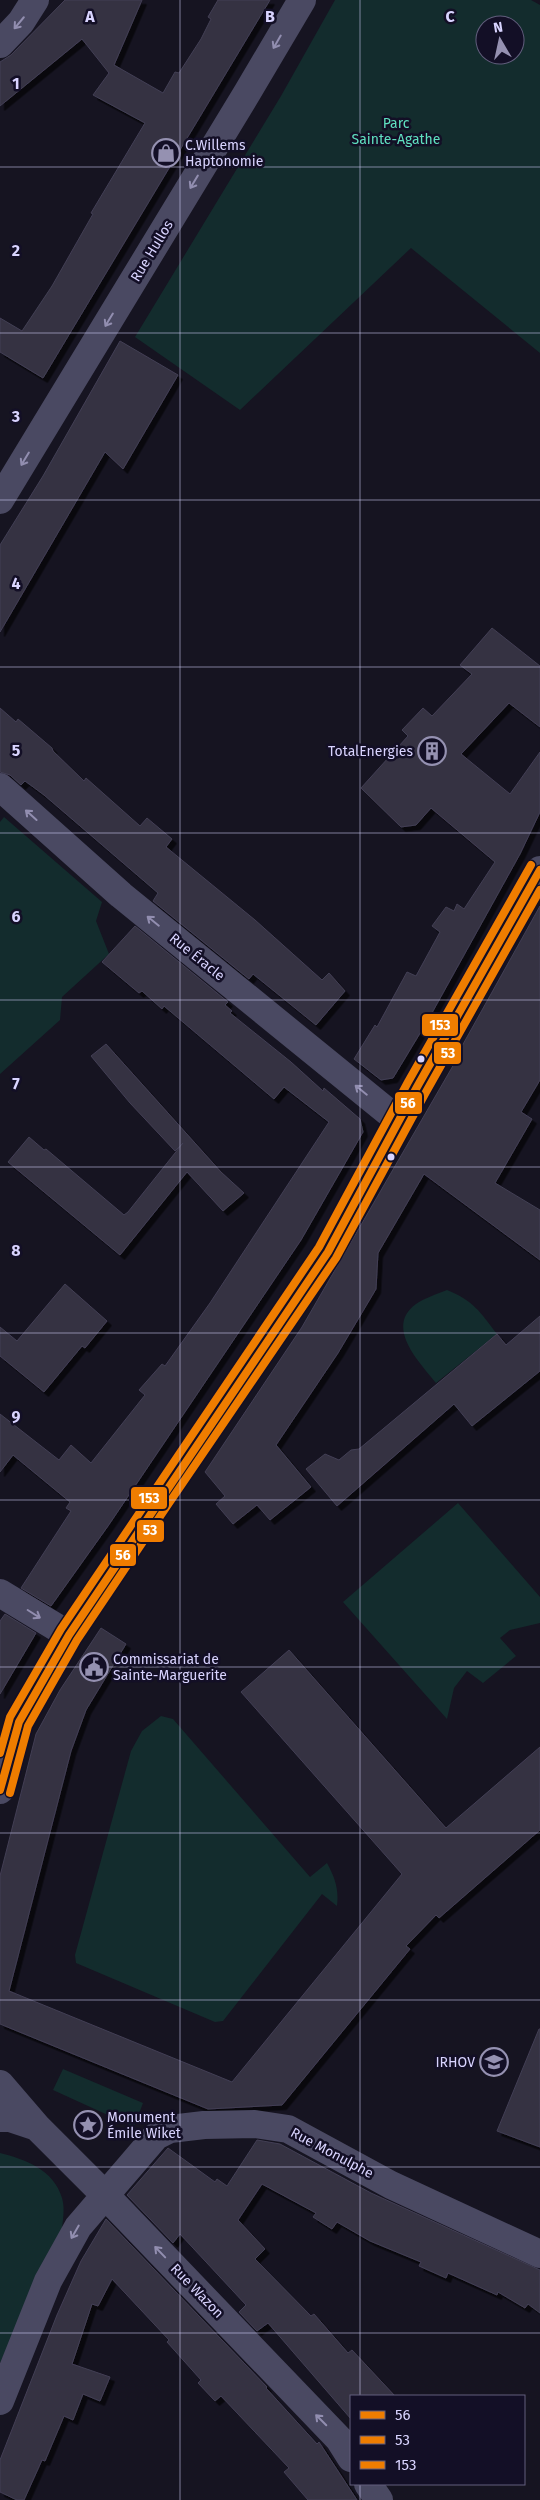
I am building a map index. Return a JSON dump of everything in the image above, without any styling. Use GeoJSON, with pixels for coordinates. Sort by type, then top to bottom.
{"type":"FeatureCollection","features":[{"type":"Feature","properties":{"kind":"street"},"geometry":{"type":"LineString","coordinates":[[0,44],[22,22],[35,0]]}},
{"type":"Feature","properties":{"kind":"street","name":"Rue Hullos"},"geometry":{"type":"LineString","coordinates":[[0,500],[248,93],[302,0]]}},
{"type":"Feature","properties":{"kind":"street","name":"Rue Éracle"},"geometry":{"type":"LineString","coordinates":[[0,787],[121,895],[399,1120]]}},
{"type":"Feature","properties":{"kind":"street"},"geometry":{"type":"LineString","coordinates":[[0,1790],[19,1722],[69,1635],[328,1252],[399,1120],[540,870]]}},
{"type":"Feature","properties":{"kind":"street"},"geometry":{"type":"LineString","coordinates":[[0,1593],[69,1635]]}},
{"type":"Feature","properties":{"kind":"street","name":"Rue Wazon"},"geometry":{"type":"LineString","coordinates":[[0,2084],[37,2127],[104,2194],[339,2439],[350,2456]]}},
{"type":"Feature","properties":{"kind":"street","name":"Rue Wazon"},"geometry":{"type":"LineString","coordinates":[[0,2118],[10,2118],[37,2127]]}},
{"type":"Feature","properties":{"kind":"street","name":"Rue Monulphe"},"geometry":{"type":"LineString","coordinates":[[0,2401],[48,2281],[78,2226],[156,2136],[170,2129],[255,2124],[288,2129],[392,2185],[540,2254]]}},
{"type":"Feature","properties":{"kind":"street"},"geometry":{"type":"LineString","coordinates":[[369,2485],[379,2500]]}},
{"type":"Feature","properties":{"kind":"green space","name":"Parc Sainte-Agathe"},"geometry":{"type":"Polygon","coordinates":[[[335,0],[531,0],[540,5],[540,353],[411,248],[240,410],[135,337],[281,96],[335,0]]]}},
{"type":"Feature","properties":{"kind":"green space"},"geometry":{"type":"Polygon","coordinates":[[[4,817],[102,902],[96,921],[109,954],[62,997],[60,1020],[0,1074],[0,822],[4,817]]]}},
{"type":"Feature","properties":{"kind":"green space"},"geometry":{"type":"Polygon","coordinates":[[[447,1290],[470,1303],[481,1313],[497,1334],[436,1383],[408,1345],[403,1323],[407,1313],[416,1304],[447,1290]]]}},
{"type":"Feature","properties":{"kind":"green space"},"geometry":{"type":"Polygon","coordinates":[[[458,1503],[540,1597],[540,1623],[510,1630],[500,1638],[516,1656],[483,1683],[467,1671],[454,1688],[447,1719],[343,1602],[458,1503]]]}},
{"type":"Feature","properties":{"kind":"green space"},"geometry":{"type":"Polygon","coordinates":[[[161,1716],[173,1719],[310,1877],[327,1863],[337,1889],[337,1906],[322,1894],[223,2021],[215,2022],[76,1963],[75,1955],[131,1751],[142,1731],[161,1716]]]}},
{"type":"Feature","properties":{"kind":"green space"},"geometry":{"type":"Polygon","coordinates":[[[63,2069],[143,2103],[134,2127],[53,2090],[63,2069]]]}},
{"type":"Feature","properties":{"kind":"green space"},"geometry":{"type":"Polygon","coordinates":[[[0,2153],[28,2162],[45,2173],[58,2188],[64,2210],[62,2229],[0,2363],[0,2153]]]}},
{"type":"Feature","properties":{"kind":"building"},"geometry":{"type":"Polygon","coordinates":[[[65,0],[142,0],[114,65],[163,93],[175,72],[179,73],[201,39],[211,19],[208,17],[218,0],[270,0],[43,378],[0,352],[0,318],[22,331],[52,286],[93,214],[91,213],[145,123],[93,95],[109,73],[82,39],[0,106],[0,62],[11,55],[65,0]]]}},
{"type":"Feature","properties":{"kind":"building"},"geometry":{"type":"Polygon","coordinates":[[[120,341],[178,375],[123,469],[105,452],[0,632],[0,545],[43,476],[120,341]]]}},
{"type":"Feature","properties":{"kind":"building","name":"TotalEnergies"},"geometry":{"type":"Polygon","coordinates":[[[492,628],[540,666],[540,727],[509,703],[461,754],[510,794],[540,752],[540,812],[520,854],[428,1020],[393,1078],[381,1080],[354,1059],[375,1025],[377,1027],[407,972],[416,976],[440,932],[432,926],[446,907],[454,911],[457,904],[464,909],[495,862],[431,808],[416,825],[401,827],[361,788],[408,736],[402,730],[423,708],[432,716],[472,674],[460,665],[492,628]]]}},
{"type":"Feature","properties":{"kind":"building"},"geometry":{"type":"Polygon","coordinates":[[[0,708],[16,722],[18,719],[52,748],[84,781],[86,778],[140,826],[147,818],[172,839],[166,847],[255,920],[322,980],[329,973],[345,991],[316,1025],[253,974],[249,979],[153,901],[158,893],[44,795],[25,781],[21,785],[10,775],[0,772],[0,708]]]}},
{"type":"Feature","properties":{"kind":"building"},"geometry":{"type":"Polygon","coordinates":[[[540,906],[540,1080],[521,1112],[532,1119],[495,1183],[540,1210],[540,1260],[424,1174],[378,1253],[376,1289],[338,1353],[276,1445],[311,1487],[270,1520],[257,1505],[233,1524],[216,1504],[225,1496],[205,1472],[302,1327],[454,1064],[452,1064],[540,906]]]}},
{"type":"Feature","properties":{"kind":"building"},"geometry":{"type":"Polygon","coordinates":[[[135,926],[228,1002],[225,1005],[232,1011],[230,1013],[291,1062],[323,1091],[324,1088],[360,1119],[363,1132],[301,1240],[108,1526],[51,1606],[21,1588],[71,1511],[66,1508],[70,1502],[13,1455],[0,1472],[0,1414],[59,1460],[71,1445],[91,1463],[145,1395],[139,1390],[162,1364],[165,1366],[210,1303],[329,1122],[284,1087],[274,1099],[164,1006],[162,1009],[142,991],[139,993],[102,962],[135,926]]]}},
{"type":"Feature","properties":{"kind":"building"},"geometry":{"type":"Polygon","coordinates":[[[106,1044],[221,1172],[244,1193],[223,1211],[187,1172],[120,1255],[8,1162],[29,1137],[44,1150],[46,1149],[124,1215],[128,1212],[183,1143],[175,1151],[130,1103],[91,1056],[106,1044]]]}},
{"type":"Feature","properties":{"kind":"building"},"geometry":{"type":"Polygon","coordinates":[[[65,1284],[107,1321],[85,1348],[82,1346],[44,1392],[0,1356],[0,1327],[17,1341],[65,1284]]]}},
{"type":"Feature","properties":{"kind":"building"},"geometry":{"type":"Polygon","coordinates":[[[540,1316],[540,1371],[472,1426],[454,1404],[337,1506],[306,1469],[325,1454],[339,1460],[351,1450],[359,1449],[497,1334],[506,1345],[540,1316]]]}},
{"type":"Feature","properties":{"kind":"building"},"geometry":{"type":"Polygon","coordinates":[[[5,1614],[36,1633],[0,1694],[0,1621],[5,1614]]]}},
{"type":"Feature","properties":{"kind":"building"},"geometry":{"type":"Polygon","coordinates":[[[101,1628],[126,1644],[86,1710],[71,1751],[9,1991],[232,2082],[402,1874],[241,1692],[289,1650],[446,1828],[540,1747],[540,1830],[439,1918],[436,1915],[406,1946],[410,1949],[282,2105],[208,2109],[0,2024],[0,1876],[36,1734],[60,1690],[101,1628]]]}},
{"type":"Feature","properties":{"kind":"building"},"geometry":{"type":"Polygon","coordinates":[[[540,2029],[540,2147],[497,2131],[540,2029]]]}},
{"type":"Feature","properties":{"kind":"building"},"geometry":{"type":"Polygon","coordinates":[[[257,2140],[280,2144],[371,2193],[540,2270],[540,2313],[528,2304],[525,2308],[498,2292],[497,2295],[448,2273],[446,2278],[419,2266],[421,2262],[370,2241],[337,2222],[332,2229],[313,2217],[316,2213],[262,2184],[238,2220],[265,2249],[255,2259],[311,2316],[314,2314],[348,2353],[352,2350],[394,2395],[350,2395],[350,2418],[268,2323],[257,2331],[239,2312],[246,2305],[180,2234],[173,2243],[127,2195],[168,2148],[215,2182],[217,2179],[227,2186],[257,2140]]]}},
{"type":"Feature","properties":{"kind":"building"},"geometry":{"type":"Polygon","coordinates":[[[106,2219],[267,2387],[317,2444],[319,2442],[357,2500],[308,2500],[284,2472],[289,2468],[221,2396],[215,2401],[198,2383],[201,2380],[167,2342],[169,2340],[112,2279],[98,2306],[92,2304],[72,2364],[110,2377],[100,2401],[83,2394],[73,2420],[64,2416],[45,2461],[42,2460],[24,2500],[17,2500],[0,2492],[0,2460],[57,2315],[81,2261],[106,2219]]]}},
{"type":"Feature","properties":{"kind":"transit line","name":"153"},"geometry":{"type":"LineString","coordinates":[[0,1753],[10,1717],[61,1629],[319,1247],[408,1082],[531,865]]}},
{"type":"Feature","properties":{"kind":"transit line","name":"56"},"geometry":{"type":"LineString","coordinates":[[0,1790],[19,1722],[69,1635],[328,1252],[417,1087],[540,870]]}},
{"type":"Feature","properties":{"kind":"transit line","name":"53"},"geometry":{"type":"LineString","coordinates":[[10,1793],[28,1726],[77,1640],[336,1258],[426,1092],[540,890]]}},
{"type":"Feature","properties":{"kind":"place","name":"C.Willems Haptonomie"},"geometry":{"type":"Point","coordinates":[166,153]}},
{"type":"Feature","properties":{"kind":"place","name":"TotalEnergies"},"geometry":{"type":"Point","coordinates":[432,751]}},
{"type":"Feature","properties":{"kind":"place","name":"Commissariat de Sainte-Marguerite"},"geometry":{"type":"Point","coordinates":[94,1667]}},
{"type":"Feature","properties":{"kind":"place","name":"IRHOV"},"geometry":{"type":"Point","coordinates":[494,2062]}},
{"type":"Feature","properties":{"kind":"place","name":"Monument Émile Wiket"},"geometry":{"type":"Point","coordinates":[88,2125]}}]}
